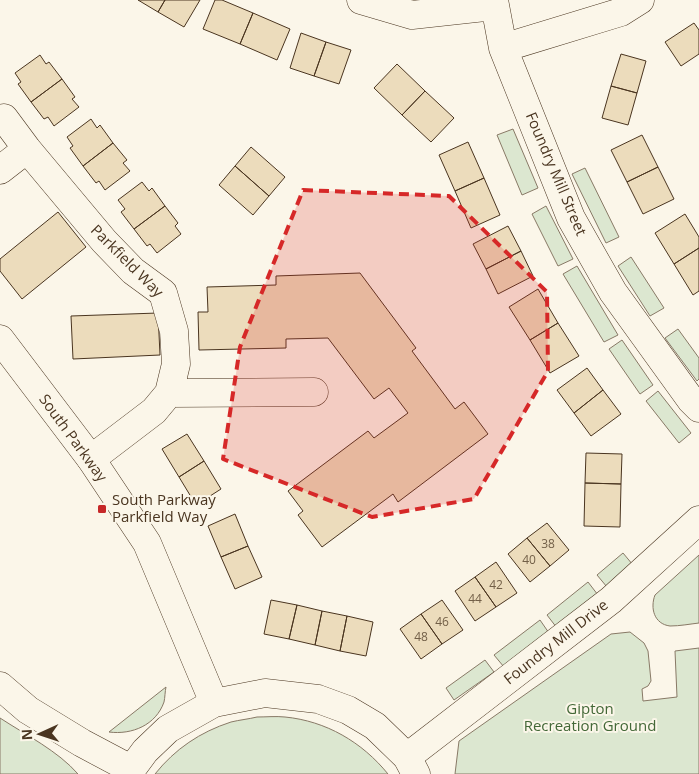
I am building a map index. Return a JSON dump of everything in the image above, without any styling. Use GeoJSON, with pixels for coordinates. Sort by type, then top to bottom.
{"type":"FeatureCollection","features":[{"type":"Feature","properties":{"kind":"street"},"geometry":{"type":"LineString","coordinates":[[361,0],[412,15],[494,3]]}},
{"type":"Feature","properties":{"kind":"street"},"geometry":{"type":"LineString","coordinates":[[503,48],[621,12],[640,0]]}},
{"type":"Feature","properties":{"kind":"street","name":"Foundry Mill Street"},"geometry":{"type":"LineString","coordinates":[[494,3],[503,48],[572,218],[613,292],[699,408]]}},
{"type":"Feature","properties":{"kind":"street","name":"Parkfield Way"},"geometry":{"type":"LineString","coordinates":[[4,118],[27,149],[104,241],[134,271],[163,293],[174,331],[176,364],[169,393],[154,411],[91,459]]}},
{"type":"Feature","properties":{"kind":"street"},"geometry":{"type":"LineString","coordinates":[[0,170],[27,149]]}},
{"type":"Feature","properties":{"kind":"street","name":"South Parkway"},"geometry":{"type":"LineString","coordinates":[[0,339],[91,459],[147,543],[214,704]]}},
{"type":"Feature","properties":{"kind":"street"},"geometry":{"type":"LineString","coordinates":[[169,393],[314,392]]}},
{"type":"Feature","properties":{"kind":"street","name":"Foundry Mill Drive"},"geometry":{"type":"LineString","coordinates":[[412,765],[611,600],[699,520]]}},
{"type":"Feature","properties":{"kind":"street"},"geometry":{"type":"LineString","coordinates":[[0,686],[28,710],[130,772],[145,751],[168,729],[214,704],[265,693],[318,699],[348,710],[375,726],[412,765]]}},
{"type":"Feature","properties":{"kind":"highlighted area"},"geometry":{"type":"Polygon","coordinates":[[[303,190],[449,196],[547,292],[548,371],[474,499],[372,517],[223,459],[240,347],[303,190]]]}},
{"type":"Feature","properties":{"kind":"green space"},"geometry":{"type":"Polygon","coordinates":[[[513,129],[538,188],[522,195],[497,135],[513,129]]]}},
{"type":"Feature","properties":{"kind":"green space"},"geometry":{"type":"Polygon","coordinates":[[[585,168],[619,237],[606,243],[572,174],[585,168]]]}},
{"type":"Feature","properties":{"kind":"green space"},"geometry":{"type":"Polygon","coordinates":[[[546,206],[573,259],[558,266],[532,214],[546,206]]]}},
{"type":"Feature","properties":{"kind":"green space"},"geometry":{"type":"Polygon","coordinates":[[[631,257],[664,308],[650,316],[618,266],[631,257]]]}},
{"type":"Feature","properties":{"kind":"green space"},"geometry":{"type":"Polygon","coordinates":[[[577,266],[618,335],[604,342],[563,274],[577,266]]]}},
{"type":"Feature","properties":{"kind":"green space"},"geometry":{"type":"Polygon","coordinates":[[[678,329],[699,358],[699,379],[697,381],[665,338],[678,329]]]}},
{"type":"Feature","properties":{"kind":"green space"},"geometry":{"type":"Polygon","coordinates":[[[622,340],[653,385],[640,394],[609,349],[622,340]]]}},
{"type":"Feature","properties":{"kind":"green space"},"geometry":{"type":"Polygon","coordinates":[[[658,391],[691,433],[679,443],[646,401],[658,391]]]}},
{"type":"Feature","properties":{"kind":"green space"},"geometry":{"type":"Polygon","coordinates":[[[623,553],[633,565],[607,587],[597,575],[623,553]]]}},
{"type":"Feature","properties":{"kind":"green space"},"geometry":{"type":"Polygon","coordinates":[[[699,555],[699,623],[674,626],[665,625],[657,619],[653,610],[655,595],[699,555]]]}},
{"type":"Feature","properties":{"kind":"green space"},"geometry":{"type":"Polygon","coordinates":[[[588,582],[598,595],[557,628],[547,615],[588,582]]]}},
{"type":"Feature","properties":{"kind":"green space"},"geometry":{"type":"Polygon","coordinates":[[[540,620],[549,633],[504,667],[494,655],[540,620]]]}},
{"type":"Feature","properties":{"kind":"green space","name":"Gipton Recreation Ground"},"geometry":{"type":"Polygon","coordinates":[[[630,632],[644,643],[648,651],[651,681],[648,686],[642,689],[643,701],[677,697],[675,651],[699,648],[699,774],[455,774],[459,741],[611,634],[630,632]]]}},
{"type":"Feature","properties":{"kind":"green space"},"geometry":{"type":"Polygon","coordinates":[[[485,660],[494,672],[454,700],[446,688],[485,660]]]}},
{"type":"Feature","properties":{"kind":"green space"},"geometry":{"type":"Polygon","coordinates":[[[166,687],[164,702],[155,717],[149,722],[142,727],[126,732],[109,732],[166,687]]]}},
{"type":"Feature","properties":{"kind":"green space"},"geometry":{"type":"Polygon","coordinates":[[[257,717],[300,719],[329,728],[367,752],[388,774],[155,774],[180,749],[199,736],[231,722],[257,717]]]}},
{"type":"Feature","properties":{"kind":"green space"},"geometry":{"type":"Polygon","coordinates":[[[0,718],[61,758],[78,774],[0,774],[0,718]]]}},
{"type":"Feature","properties":{"kind":"building"},"geometry":{"type":"Polygon","coordinates":[[[138,0],[165,0],[158,12],[138,0]]]}},
{"type":"Feature","properties":{"kind":"building"},"geometry":{"type":"Polygon","coordinates":[[[165,0],[200,0],[184,27],[158,12],[165,0]]]}},
{"type":"Feature","properties":{"kind":"building"},"geometry":{"type":"Polygon","coordinates":[[[215,0],[222,0],[253,13],[240,44],[203,29],[215,0]]]}},
{"type":"Feature","properties":{"kind":"building"},"geometry":{"type":"Polygon","coordinates":[[[253,13],[290,29],[277,60],[240,44],[253,13]]]}},
{"type":"Feature","properties":{"kind":"building"},"geometry":{"type":"Polygon","coordinates":[[[694,23],[699,30],[699,54],[681,66],[665,42],[694,23]]]}},
{"type":"Feature","properties":{"kind":"building"},"geometry":{"type":"Polygon","coordinates":[[[301,33],[326,42],[314,76],[290,68],[301,33]]]}},
{"type":"Feature","properties":{"kind":"building"},"geometry":{"type":"Polygon","coordinates":[[[326,42],[351,50],[339,84],[314,76],[326,42]]]}},
{"type":"Feature","properties":{"kind":"building"},"geometry":{"type":"Polygon","coordinates":[[[621,54],[646,61],[637,93],[611,86],[621,54]]]}},
{"type":"Feature","properties":{"kind":"building"},"geometry":{"type":"Polygon","coordinates":[[[40,55],[46,64],[49,62],[62,79],[31,102],[18,84],[21,82],[15,73],[40,55]]]}},
{"type":"Feature","properties":{"kind":"building"},"geometry":{"type":"Polygon","coordinates":[[[397,64],[425,91],[402,115],[374,88],[397,64]]]}},
{"type":"Feature","properties":{"kind":"building"},"geometry":{"type":"Polygon","coordinates":[[[62,79],[75,97],[72,99],[79,107],[54,126],[48,117],[44,119],[31,102],[62,79]]]}},
{"type":"Feature","properties":{"kind":"building"},"geometry":{"type":"Polygon","coordinates":[[[611,86],[637,93],[628,125],[602,118],[611,86]]]}},
{"type":"Feature","properties":{"kind":"building"},"geometry":{"type":"Polygon","coordinates":[[[425,91],[454,118],[431,142],[402,115],[425,91]]]}},
{"type":"Feature","properties":{"kind":"building"},"geometry":{"type":"Polygon","coordinates":[[[91,119],[97,128],[100,125],[113,143],[83,166],[70,148],[73,146],[67,137],[91,119]]]}},
{"type":"Feature","properties":{"kind":"building"},"geometry":{"type":"Polygon","coordinates":[[[642,135],[658,167],[627,182],[611,150],[642,135]]]}},
{"type":"Feature","properties":{"kind":"building"},"geometry":{"type":"Polygon","coordinates":[[[468,142],[484,178],[455,191],[439,155],[468,142]]]}},
{"type":"Feature","properties":{"kind":"building"},"geometry":{"type":"Polygon","coordinates":[[[113,143],[127,160],[123,163],[130,171],[105,190],[99,181],[96,183],[83,166],[113,143]]]}},
{"type":"Feature","properties":{"kind":"building"},"geometry":{"type":"Polygon","coordinates":[[[251,147],[285,177],[269,196],[235,166],[251,147]]]}},
{"type":"Feature","properties":{"kind":"building"},"geometry":{"type":"Polygon","coordinates":[[[235,166],[269,196],[253,215],[219,185],[235,166]]]}},
{"type":"Feature","properties":{"kind":"building"},"geometry":{"type":"Polygon","coordinates":[[[658,167],[674,199],[643,214],[627,182],[658,167]]]}},
{"type":"Feature","properties":{"kind":"building"},"geometry":{"type":"Polygon","coordinates":[[[484,178],[500,215],[471,228],[455,191],[484,178]]]}},
{"type":"Feature","properties":{"kind":"building"},"geometry":{"type":"Polygon","coordinates":[[[142,182],[149,191],[152,188],[165,206],[134,229],[121,212],[125,209],[118,200],[142,182]]]}},
{"type":"Feature","properties":{"kind":"building"},"geometry":{"type":"Polygon","coordinates":[[[165,206],[178,223],[175,226],[181,234],[157,253],[150,244],[147,246],[134,229],[165,206]]]}},
{"type":"Feature","properties":{"kind":"building"},"geometry":{"type":"Polygon","coordinates":[[[58,212],[86,247],[22,299],[0,271],[0,259],[58,212]]]}},
{"type":"Feature","properties":{"kind":"building"},"geometry":{"type":"Polygon","coordinates":[[[685,214],[699,237],[699,248],[674,264],[655,233],[685,214]]]}},
{"type":"Feature","properties":{"kind":"building"},"geometry":{"type":"Polygon","coordinates":[[[508,226],[521,251],[486,269],[473,244],[508,226]]]}},
{"type":"Feature","properties":{"kind":"building"},"geometry":{"type":"Polygon","coordinates":[[[699,248],[699,291],[693,295],[674,264],[699,248]]]}},
{"type":"Feature","properties":{"kind":"building"},"geometry":{"type":"Polygon","coordinates":[[[521,251],[533,276],[498,294],[486,269],[521,251]]]}},
{"type":"Feature","properties":{"kind":"building"},"geometry":{"type":"Polygon","coordinates":[[[360,273],[416,348],[412,351],[455,409],[464,402],[488,434],[398,502],[393,494],[322,547],[298,515],[303,511],[288,491],[368,431],[374,438],[408,413],[389,388],[374,399],[328,338],[286,339],[286,348],[199,350],[198,312],[208,312],[207,287],[276,285],[276,276],[360,273]]]}},
{"type":"Feature","properties":{"kind":"building"},"geometry":{"type":"Polygon","coordinates":[[[538,289],[558,323],[530,340],[509,307],[538,289]]]}},
{"type":"Feature","properties":{"kind":"building"},"geometry":{"type":"Polygon","coordinates":[[[158,313],[160,355],[73,359],[71,316],[158,313]]]}},
{"type":"Feature","properties":{"kind":"building"},"geometry":{"type":"Polygon","coordinates":[[[558,323],[579,356],[550,373],[530,340],[558,323]]]}},
{"type":"Feature","properties":{"kind":"building"},"geometry":{"type":"Polygon","coordinates":[[[587,368],[603,390],[574,413],[557,390],[587,368]]]}},
{"type":"Feature","properties":{"kind":"building"},"geometry":{"type":"Polygon","coordinates":[[[603,390],[621,414],[591,436],[574,413],[603,390]]]}},
{"type":"Feature","properties":{"kind":"building"},"geometry":{"type":"Polygon","coordinates":[[[187,434],[204,461],[179,477],[162,449],[187,434]]]}},
{"type":"Feature","properties":{"kind":"building"},"geometry":{"type":"Polygon","coordinates":[[[586,453],[622,454],[621,484],[585,483],[586,453]]]}},
{"type":"Feature","properties":{"kind":"building"},"geometry":{"type":"Polygon","coordinates":[[[204,461],[221,489],[196,505],[179,477],[204,461]]]}},
{"type":"Feature","properties":{"kind":"building"},"geometry":{"type":"Polygon","coordinates":[[[585,483],[621,484],[620,527],[584,526],[585,483]]]}},
{"type":"Feature","properties":{"kind":"building"},"geometry":{"type":"Polygon","coordinates":[[[235,514],[248,546],[221,557],[208,526],[235,514]]]}},
{"type":"Feature","properties":{"kind":"building"},"geometry":{"type":"Polygon","coordinates":[[[547,523],[569,550],[550,566],[527,538],[547,523]]]}},
{"type":"Feature","properties":{"kind":"building"},"geometry":{"type":"Polygon","coordinates":[[[527,538],[550,566],[530,582],[508,554],[527,538]]]}},
{"type":"Feature","properties":{"kind":"building"},"geometry":{"type":"Polygon","coordinates":[[[248,546],[262,577],[235,589],[221,557],[248,546]]]}},
{"type":"Feature","properties":{"kind":"building"},"geometry":{"type":"Polygon","coordinates":[[[496,562],[517,593],[496,607],[475,577],[496,562]]]}},
{"type":"Feature","properties":{"kind":"building"},"geometry":{"type":"Polygon","coordinates":[[[475,577],[496,607],[475,621],[455,591],[475,577]]]}},
{"type":"Feature","properties":{"kind":"building"},"geometry":{"type":"Polygon","coordinates":[[[271,600],[297,605],[289,639],[264,634],[271,600]]]}},
{"type":"Feature","properties":{"kind":"building"},"geometry":{"type":"Polygon","coordinates":[[[442,600],[463,630],[442,644],[421,614],[442,600]]]}},
{"type":"Feature","properties":{"kind":"building"},"geometry":{"type":"Polygon","coordinates":[[[297,605],[322,611],[315,645],[289,639],[297,605]]]}},
{"type":"Feature","properties":{"kind":"building"},"geometry":{"type":"Polygon","coordinates":[[[322,611],[347,616],[340,651],[315,645],[322,611]]]}},
{"type":"Feature","properties":{"kind":"building"},"geometry":{"type":"Polygon","coordinates":[[[421,614],[442,644],[421,659],[400,629],[421,614]]]}},
{"type":"Feature","properties":{"kind":"building"},"geometry":{"type":"Polygon","coordinates":[[[347,616],[373,622],[366,656],[340,651],[347,616]]]}},
{"type":"Feature","properties":{"kind":"place","name":"South Parkway Parkfield Way"},"geometry":{"type":"Point","coordinates":[102,509]}}]}
